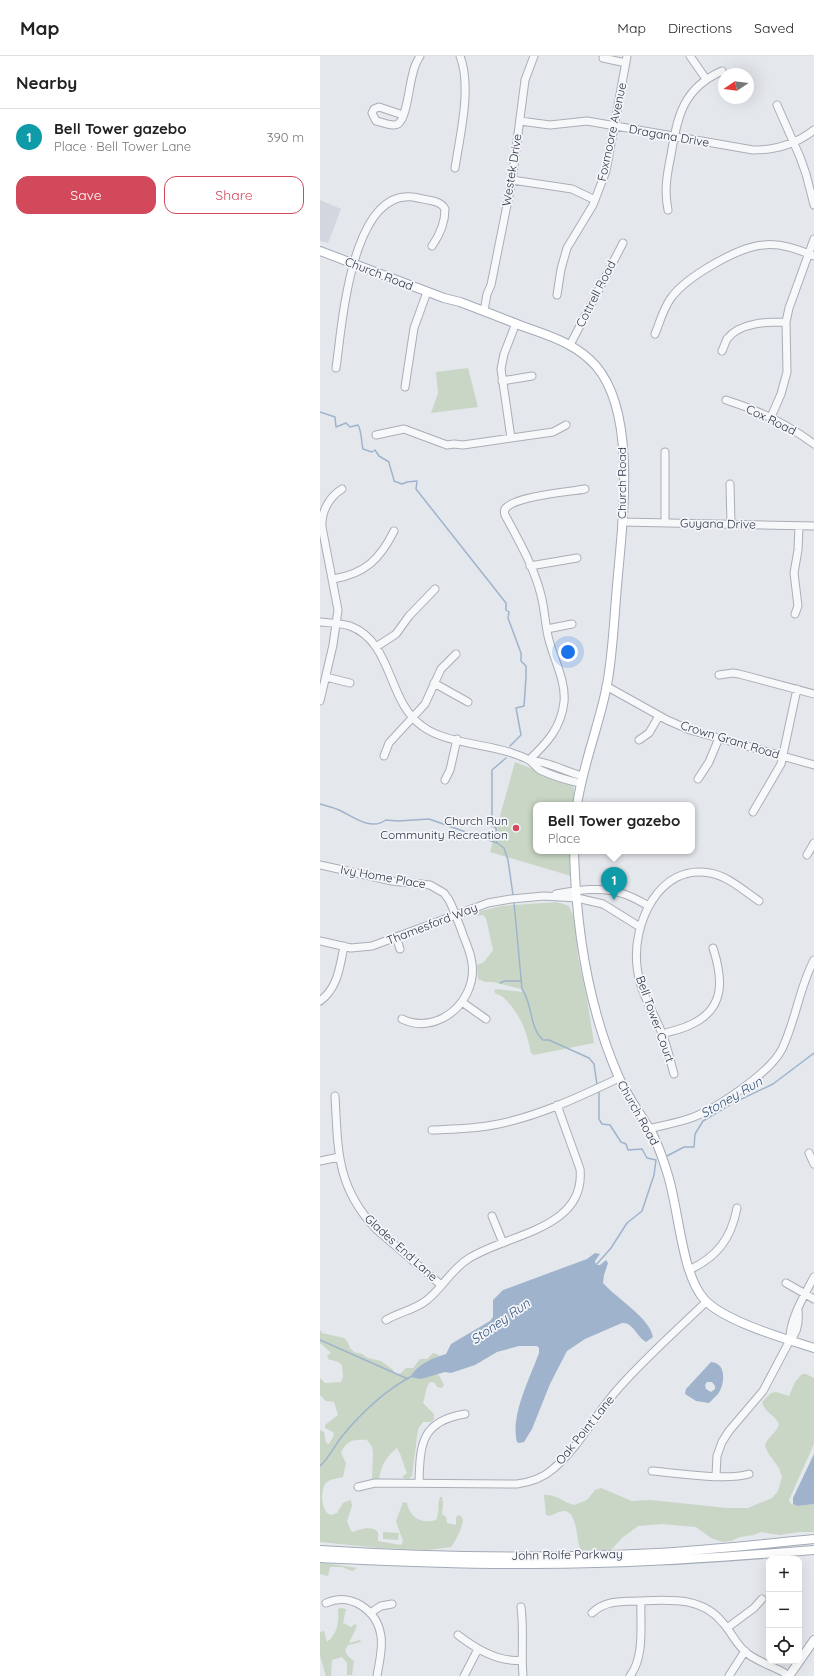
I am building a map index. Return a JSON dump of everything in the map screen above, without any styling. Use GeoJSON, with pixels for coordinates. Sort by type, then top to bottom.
{"type":"FeatureCollection","features":[{"type":"Feature","properties":{"kind":"main road","name":"Church Road"},"geometry":{"type":"LineString","coordinates":[[320,251],[427,292],[516,323],[570,345],[588,358],[606,381],[615,404],[624,455],[622,522],[612,655],[606,686],[581,779],[577,802]]}},
{"type":"Feature","properties":{"kind":"main road","name":"Church Road"},"geometry":{"type":"LineString","coordinates":[[574,854],[576,894],[582,943],[588,982],[601,1030],[619,1078],[632,1104],[649,1129],[662,1157],[670,1182],[689,1270],[697,1289],[706,1302],[721,1313],[814,1348]]}},
{"type":"Feature","properties":{"kind":"main road","name":"John Rolfe Parkway"},"geometry":{"type":"LineString","coordinates":[[320,1550],[449,1556],[550,1556],[695,1550],[814,1539]]}},
{"type":"Feature","properties":{"kind":"main road","name":"John Rolfe Parkway"},"geometry":{"type":"LineString","coordinates":[[320,1558],[437,1563],[568,1564],[671,1560],[814,1550]]}},
{"type":"Feature","properties":{"kind":"main road"},"geometry":{"type":"LineString","coordinates":[[788,1676],[814,1640]]}},
{"type":"Feature","properties":{"kind":"street"},"geometry":{"type":"LineString","coordinates":[[403,115],[413,72],[420,56]]}},
{"type":"Feature","properties":{"kind":"street"},"geometry":{"type":"LineString","coordinates":[[455,168],[466,90],[465,72],[460,56]]}},
{"type":"Feature","properties":{"kind":"street","name":"Westek Drive"},"geometry":{"type":"LineString","coordinates":[[486,312],[492,294],[492,285],[512,180],[525,80],[534,56]]}},
{"type":"Feature","properties":{"kind":"street"},"geometry":{"type":"LineString","coordinates":[[690,56],[706,79]]}},
{"type":"Feature","properties":{"kind":"street"},"geometry":{"type":"LineString","coordinates":[[603,58],[626,60]]}},
{"type":"Feature","properties":{"kind":"street","name":"Foxmoore Avenue"},"geometry":{"type":"LineString","coordinates":[[557,295],[561,269],[567,248],[595,200],[606,171],[626,60]]}},
{"type":"Feature","properties":{"kind":"street"},"geometry":{"type":"LineString","coordinates":[[668,210],[666,183],[679,115],[684,103],[695,89],[706,79],[718,73]]}},
{"type":"Feature","properties":{"kind":"street"},"geometry":{"type":"LineString","coordinates":[[777,105],[794,142],[812,188],[814,205]]}},
{"type":"Feature","properties":{"kind":"street","name":"Dragana Drive"},"geometry":{"type":"LineString","coordinates":[[520,122],[550,125],[580,121],[753,150],[772,149],[794,142],[814,130]]}},
{"type":"Feature","properties":{"kind":"street"},"geometry":{"type":"LineString","coordinates":[[512,180],[572,188],[595,200]]}},
{"type":"Feature","properties":{"kind":"street"},"geometry":{"type":"LineString","coordinates":[[336,368],[348,284],[353,264],[372,218],[384,205],[398,198],[415,197],[437,202],[444,206],[445,212],[440,234],[432,246]]}},
{"type":"Feature","properties":{"kind":"street"},"geometry":{"type":"LineString","coordinates":[[771,417],[781,394],[787,372],[786,322],[791,300],[811,255],[814,239]]}},
{"type":"Feature","properties":{"kind":"street","name":"Cottrell Road"},"geometry":{"type":"LineString","coordinates":[[570,345],[622,243]]}},
{"type":"Feature","properties":{"kind":"street"},"geometry":{"type":"LineString","coordinates":[[655,334],[664,310],[670,299],[680,287],[695,276],[733,255],[749,248],[771,245],[793,248],[811,255]]}},
{"type":"Feature","properties":{"kind":"street"},"geometry":{"type":"LineString","coordinates":[[405,387],[414,328],[427,292]]}},
{"type":"Feature","properties":{"kind":"street"},"geometry":{"type":"LineString","coordinates":[[722,351],[729,338],[745,327],[766,322],[786,322]]}},
{"type":"Feature","properties":{"kind":"street"},"geometry":{"type":"LineString","coordinates":[[511,438],[501,369],[504,354],[516,323]]}},
{"type":"Feature","properties":{"kind":"street"},"geometry":{"type":"LineString","coordinates":[[502,381],[532,376]]}},
{"type":"Feature","properties":{"kind":"street","name":"Cox Road"},"geometry":{"type":"LineString","coordinates":[[726,400],[771,417],[786,425],[814,444]]}},
{"type":"Feature","properties":{"kind":"street"},"geometry":{"type":"LineString","coordinates":[[376,435],[404,429],[447,445],[467,445],[553,432],[566,425]]}},
{"type":"Feature","properties":{"kind":"street"},"geometry":{"type":"LineString","coordinates":[[665,452],[665,523]]}},
{"type":"Feature","properties":{"kind":"street"},"geometry":{"type":"LineString","coordinates":[[730,484],[731,524]]}},
{"type":"Feature","properties":{"kind":"street"},"geometry":{"type":"LineString","coordinates":[[320,701],[337,624],[338,605],[322,527],[322,517],[326,506],[333,496],[342,489]]}},
{"type":"Feature","properties":{"kind":"street"},"geometry":{"type":"LineString","coordinates":[[529,760],[548,743],[555,732],[564,702],[563,684],[547,630],[541,596],[517,535],[505,515],[506,508],[514,503],[530,498],[585,489]]}},
{"type":"Feature","properties":{"kind":"street","name":"Guyana Drive"},"geometry":{"type":"LineString","coordinates":[[622,522],[814,526]]}},
{"type":"Feature","properties":{"kind":"street"},"geometry":{"type":"LineString","coordinates":[[794,614],[798,606],[794,573],[798,550],[799,526]]}},
{"type":"Feature","properties":{"kind":"street"},"geometry":{"type":"LineString","coordinates":[[333,579],[351,575],[368,566],[382,552],[394,531]]}},
{"type":"Feature","properties":{"kind":"street"},"geometry":{"type":"LineString","coordinates":[[530,566],[577,558]]}},
{"type":"Feature","properties":{"kind":"street"},"geometry":{"type":"LineString","coordinates":[[376,647],[396,634],[409,616],[434,589]]}},
{"type":"Feature","properties":{"kind":"street"},"geometry":{"type":"LineString","coordinates":[[320,622],[356,628],[369,638],[383,658],[400,701],[421,726],[433,733],[513,753],[529,760],[539,769],[552,775],[581,779]]}},
{"type":"Feature","properties":{"kind":"street"},"geometry":{"type":"LineString","coordinates":[[547,630],[572,624]]}},
{"type":"Feature","properties":{"kind":"street"},"geometry":{"type":"LineString","coordinates":[[384,756],[389,743],[425,704],[441,670],[456,654]]}},
{"type":"Feature","properties":{"kind":"street"},"geometry":{"type":"LineString","coordinates":[[719,675],[733,673],[739,674],[814,694]]}},
{"type":"Feature","properties":{"kind":"street"},"geometry":{"type":"LineString","coordinates":[[326,677],[350,683]]}},
{"type":"Feature","properties":{"kind":"street"},"geometry":{"type":"LineString","coordinates":[[434,683],[468,702]]}},
{"type":"Feature","properties":{"kind":"street","name":"Crown Grant Road"},"geometry":{"type":"LineString","coordinates":[[606,686],[659,716],[690,730],[814,765]]}},
{"type":"Feature","properties":{"kind":"street"},"geometry":{"type":"LineString","coordinates":[[753,812],[779,770],[797,689]]}},
{"type":"Feature","properties":{"kind":"street"},"geometry":{"type":"LineString","coordinates":[[639,740],[649,733],[659,716]]}},
{"type":"Feature","properties":{"kind":"street"},"geometry":{"type":"LineString","coordinates":[[698,780],[709,762],[719,738]]}},
{"type":"Feature","properties":{"kind":"street"},"geometry":{"type":"LineString","coordinates":[[445,780],[450,770],[457,739]]}},
{"type":"Feature","properties":{"kind":"street"},"geometry":{"type":"LineString","coordinates":[[807,855],[814,843]]}},
{"type":"Feature","properties":{"kind":"street","name":"Ivy Home Place"},"geometry":{"type":"LineString","coordinates":[[320,865],[392,881],[430,885],[437,888],[447,897],[469,950],[472,963],[471,983],[462,1002]]}},
{"type":"Feature","properties":{"kind":"street","name":"Bell Tower Court"},"geometry":{"type":"LineString","coordinates":[[674,1074],[662,1033],[639,980],[636,954],[640,927],[649,906],[667,884],[680,876],[695,872],[711,873],[724,878],[759,901]]}},
{"type":"Feature","properties":{"kind":"street"},"geometry":{"type":"LineString","coordinates":[[576,894],[600,890],[624,894],[649,906]]}},
{"type":"Feature","properties":{"kind":"street"},"geometry":{"type":"LineString","coordinates":[[576,894],[603,904],[640,927]]}},
{"type":"Feature","properties":{"kind":"street","name":"Thamesford Way"},"geometry":{"type":"LineString","coordinates":[[320,941],[361,948],[372,946],[455,914],[495,901],[576,894]]}},
{"type":"Feature","properties":{"kind":"street"},"geometry":{"type":"LineString","coordinates":[[396,937],[400,949]]}},
{"type":"Feature","properties":{"kind":"street"},"geometry":{"type":"LineString","coordinates":[[320,1001],[329,993],[335,983],[344,946]]}},
{"type":"Feature","properties":{"kind":"street"},"geometry":{"type":"LineString","coordinates":[[662,1033],[663,1034],[690,1025],[700,1019],[714,1004],[719,995],[721,982],[719,967],[713,948]]}},
{"type":"Feature","properties":{"kind":"street"},"geometry":{"type":"LineString","coordinates":[[649,1129],[691,1118],[729,1097],[772,1063],[785,1042],[807,975],[814,960]]}},
{"type":"Feature","properties":{"kind":"street"},"geometry":{"type":"LineString","coordinates":[[402,1019],[417,1024],[431,1023],[451,1013],[462,1002],[486,1019]]}},
{"type":"Feature","properties":{"kind":"street"},"geometry":{"type":"LineString","coordinates":[[432,1130],[476,1128],[527,1116],[557,1105],[619,1078]]}},
{"type":"Feature","properties":{"kind":"street","name":"Glades End Lane"},"geometry":{"type":"LineString","coordinates":[[335,1096],[339,1157],[347,1187],[354,1200],[375,1228],[441,1284]]}},
{"type":"Feature","properties":{"kind":"street"},"geometry":{"type":"LineString","coordinates":[[386,1320],[398,1313],[417,1307],[426,1301],[458,1267],[468,1259],[557,1219],[571,1206],[577,1196],[580,1185],[580,1169],[557,1105]]}},
{"type":"Feature","properties":{"kind":"street"},"geometry":{"type":"LineString","coordinates":[[809,1152],[814,1164]]}},
{"type":"Feature","properties":{"kind":"street"},"geometry":{"type":"LineString","coordinates":[[320,1161],[339,1157]]}},
{"type":"Feature","properties":{"kind":"street"},"geometry":{"type":"LineString","coordinates":[[689,1270],[708,1260],[718,1251],[731,1229],[737,1208]]}},
{"type":"Feature","properties":{"kind":"street"},"geometry":{"type":"LineString","coordinates":[[492,1216],[503,1243]]}},
{"type":"Feature","properties":{"kind":"street"},"geometry":{"type":"LineString","coordinates":[[716,1476],[717,1456],[722,1442],[729,1431],[762,1391],[790,1340],[796,1335],[799,1317],[798,1310],[814,1277]]}},
{"type":"Feature","properties":{"kind":"street"},"geometry":{"type":"LineString","coordinates":[[786,1283],[814,1299]]}},
{"type":"Feature","properties":{"kind":"street","name":"Oak Point Lane"},"geometry":{"type":"LineString","coordinates":[[358,1487],[375,1483],[511,1484],[526,1483],[543,1476],[552,1470],[564,1458],[618,1389],[706,1302]]}},
{"type":"Feature","properties":{"kind":"street"},"geometry":{"type":"LineString","coordinates":[[419,1483],[420,1454],[423,1440],[427,1434],[445,1418],[465,1414]]}},
{"type":"Feature","properties":{"kind":"street"},"geometry":{"type":"LineString","coordinates":[[652,1471],[716,1476],[740,1476],[749,1474]]}},
{"type":"Feature","properties":{"kind":"street"},"geometry":{"type":"LineString","coordinates":[[326,1603],[338,1599],[350,1600],[358,1603],[370,1613],[376,1621],[381,1635],[381,1652],[377,1676]]}},
{"type":"Feature","properties":{"kind":"street"},"geometry":{"type":"LineString","coordinates":[[727,1628],[754,1608],[762,1599]]}},
{"type":"Feature","properties":{"kind":"street"},"geometry":{"type":"LineString","coordinates":[[592,1614],[602,1605],[607,1604],[675,1600],[692,1602],[706,1608],[716,1615],[745,1651],[755,1658],[784,1672],[788,1676]]}},
{"type":"Feature","properties":{"kind":"street"},"geometry":{"type":"LineString","coordinates":[[630,1676],[636,1664],[639,1652],[641,1601]]}},
{"type":"Feature","properties":{"kind":"street"},"geometry":{"type":"LineString","coordinates":[[370,1613],[381,1606],[392,1604]]}},
{"type":"Feature","properties":{"kind":"street"},"geometry":{"type":"LineString","coordinates":[[521,1607],[523,1676]]}},
{"type":"Feature","properties":{"kind":"street"},"geometry":{"type":"LineString","coordinates":[[458,1635],[478,1649],[506,1660],[522,1660]]}},
{"type":"Feature","properties":{"kind":"street"},"geometry":{"type":"LineString","coordinates":[[464,1676],[478,1649]]}},
{"type":"Feature","properties":{"kind":"street"},"geometry":{"type":"LineString","coordinates":[[729,1676],[745,1651]]}},
{"type":"Feature","properties":{"kind":"shaded area"},"geometry":{"type":"Polygon","coordinates":[[[320,200],[341,209],[328,243],[320,241],[320,200]]]}},
{"type":"Feature","properties":{"kind":"green space"},"geometry":{"type":"Polygon","coordinates":[[[468,368],[478,407],[431,413],[438,393],[436,372],[468,368]]]}},
{"type":"Feature","properties":{"kind":"green space","name":"Church Run Community Recreation"},"geometry":{"type":"Polygon","coordinates":[[[515,762],[573,785],[575,794],[574,802],[533,802],[533,854],[570,854],[571,876],[490,852],[515,762]]]}},
{"type":"Feature","properties":{"kind":"green space"},"geometry":{"type":"Polygon","coordinates":[[[557,902],[569,906],[575,920],[578,957],[594,1043],[534,1055],[531,1053],[526,1032],[517,1014],[505,999],[496,994],[494,991],[496,989],[523,992],[521,989],[493,982],[485,982],[478,979],[477,965],[484,962],[493,950],[486,918],[483,915],[476,916],[477,912],[502,906],[557,902]]]}},
{"type":"Feature","properties":{"kind":"green space"},"geometry":{"type":"Polygon","coordinates":[[[320,1330],[322,1333],[344,1338],[354,1352],[362,1354],[368,1358],[381,1361],[392,1369],[397,1375],[406,1368],[413,1368],[420,1359],[427,1359],[433,1353],[439,1355],[434,1373],[439,1375],[444,1385],[442,1388],[437,1387],[435,1383],[430,1382],[427,1387],[423,1403],[434,1414],[434,1419],[431,1422],[423,1422],[418,1429],[412,1476],[408,1479],[402,1477],[407,1473],[397,1448],[385,1462],[381,1469],[379,1479],[372,1480],[372,1447],[367,1440],[351,1441],[345,1445],[341,1453],[346,1463],[343,1477],[327,1482],[323,1489],[322,1500],[327,1513],[331,1515],[337,1513],[343,1503],[351,1500],[352,1506],[347,1521],[351,1531],[354,1532],[369,1528],[375,1529],[378,1532],[378,1541],[401,1545],[403,1541],[396,1521],[403,1502],[407,1503],[411,1513],[417,1519],[431,1521],[436,1520],[439,1500],[440,1497],[442,1497],[442,1514],[446,1517],[447,1523],[456,1525],[456,1518],[458,1515],[461,1516],[463,1520],[455,1541],[451,1547],[428,1550],[379,1548],[320,1542],[320,1430],[324,1432],[326,1443],[329,1444],[334,1435],[333,1432],[325,1428],[325,1425],[338,1415],[334,1402],[326,1401],[320,1395],[320,1378],[325,1383],[341,1382],[343,1377],[342,1365],[328,1359],[327,1356],[331,1353],[320,1343],[320,1330]]]}},
{"type":"Feature","properties":{"kind":"green space"},"geometry":{"type":"Polygon","coordinates":[[[802,1374],[806,1374],[814,1378],[814,1444],[789,1500],[790,1503],[797,1506],[814,1504],[814,1532],[779,1535],[761,1532],[754,1535],[740,1537],[731,1541],[722,1542],[711,1538],[696,1527],[662,1524],[638,1526],[622,1538],[611,1550],[581,1550],[574,1521],[569,1512],[562,1511],[549,1516],[546,1515],[544,1495],[556,1497],[574,1505],[587,1500],[595,1490],[601,1488],[632,1501],[651,1500],[727,1508],[748,1508],[772,1498],[778,1491],[782,1477],[779,1468],[768,1453],[765,1445],[779,1424],[765,1408],[762,1402],[771,1393],[776,1392],[789,1396],[795,1382],[802,1374]]]}},
{"type":"Feature","properties":{"kind":"green space"},"geometry":{"type":"Polygon","coordinates":[[[383,1532],[399,1533],[398,1540],[383,1539],[383,1532]]]}},
{"type":"Feature","properties":{"kind":"green space"},"geometry":{"type":"Polygon","coordinates":[[[320,1562],[357,1568],[352,1571],[342,1567],[330,1567],[328,1576],[320,1574],[320,1562]]]}},
{"type":"Feature","properties":{"kind":"green space"},"geometry":{"type":"Polygon","coordinates":[[[338,1609],[346,1609],[343,1623],[351,1627],[355,1624],[357,1626],[349,1643],[360,1640],[361,1642],[348,1645],[345,1650],[347,1655],[354,1661],[352,1675],[347,1675],[347,1663],[342,1657],[332,1660],[331,1676],[326,1676],[320,1656],[320,1632],[324,1631],[327,1642],[331,1639],[337,1627],[338,1609]]]}},
{"type":"Feature","properties":{"kind":"water"},"geometry":{"type":"Polygon","coordinates":[[[595,1253],[600,1254],[595,1261],[596,1265],[600,1265],[606,1260],[608,1263],[603,1283],[632,1308],[646,1323],[651,1330],[653,1337],[646,1342],[632,1327],[626,1323],[622,1323],[585,1339],[567,1351],[550,1384],[532,1429],[524,1442],[517,1442],[516,1421],[522,1397],[539,1353],[539,1348],[537,1346],[519,1346],[497,1352],[475,1365],[451,1373],[445,1372],[421,1379],[410,1377],[421,1365],[446,1354],[451,1344],[490,1321],[493,1317],[493,1300],[503,1290],[587,1259],[595,1253]]]}},
{"type":"Feature","properties":{"kind":"water"},"geometry":{"type":"Polygon","coordinates":[[[711,1362],[720,1366],[723,1375],[722,1385],[718,1394],[709,1403],[696,1401],[685,1394],[686,1389],[711,1362]],[[707,1382],[705,1385],[706,1389],[711,1392],[715,1389],[712,1382],[707,1382]]]}},
{"type":"Feature","properties":{"kind":"water"},"geometry":{"type":"Polygon","coordinates":[[[814,1454],[814,1504],[797,1506],[793,1504],[793,1498],[814,1454]]]}},
{"type":"Feature","properties":{"kind":"waterway"},"geometry":{"type":"LineString","coordinates":[[320,412],[335,417],[336,427],[346,423],[350,427],[358,425],[363,449],[372,452],[375,450],[379,456],[389,462],[394,481],[402,484],[417,481],[416,489],[506,603],[506,610],[509,612],[508,618],[521,653],[521,661],[526,666],[524,706],[516,708],[521,735],[510,746]]}},
{"type":"Feature","properties":{"kind":"waterway"},"geometry":{"type":"LineString","coordinates":[[497,843],[496,828],[492,826],[492,770],[506,758]]}},
{"type":"Feature","properties":{"kind":"waterway"},"geometry":{"type":"LineString","coordinates":[[320,804],[337,809],[368,824],[380,823],[386,820],[398,821],[429,819],[497,843],[504,848],[508,860],[513,895]]}},
{"type":"Feature","properties":{"kind":"waterway"},"geometry":{"type":"LineString","coordinates":[[514,902],[522,989],[528,1002],[535,1029],[543,1040],[549,1040],[589,1058],[594,1064],[597,1085]]}},
{"type":"Feature","properties":{"kind":"waterway"},"geometry":{"type":"LineString","coordinates":[[500,983],[505,981],[521,981]]}},
{"type":"Feature","properties":{"kind":"waterway","name":"Stoney Run"},"geometry":{"type":"LineString","coordinates":[[667,1156],[684,1147],[694,1147],[695,1134],[703,1121],[731,1104],[773,1084],[814,1053]]}},
{"type":"Feature","properties":{"kind":"waterway","name":"Stoney Run"},"geometry":{"type":"LineString","coordinates":[[596,1265],[611,1248],[627,1223],[642,1211],[654,1175],[656,1160],[647,1158],[642,1149],[628,1150],[626,1144],[621,1142],[610,1125],[602,1124],[599,1119],[599,1092]]}},
{"type":"Feature","properties":{"kind":"waterway"},"geometry":{"type":"LineString","coordinates":[[320,1340],[408,1379]]}},
{"type":"Feature","properties":{"kind":"waterway","name":"Stoney Run"},"geometry":{"type":"LineString","coordinates":[[320,1466],[327,1459],[344,1434],[367,1409],[393,1387],[412,1376]]}},
{"type":"Feature","properties":{"kind":"place","name":"Church Run Community Recreation"},"geometry":{"type":"Point","coordinates":[516,828]}},
{"type":"Feature","properties":{"kind":"place","name":"Bell Tower gazebo"},"geometry":{"type":"Point","coordinates":[614,900]}}]}
